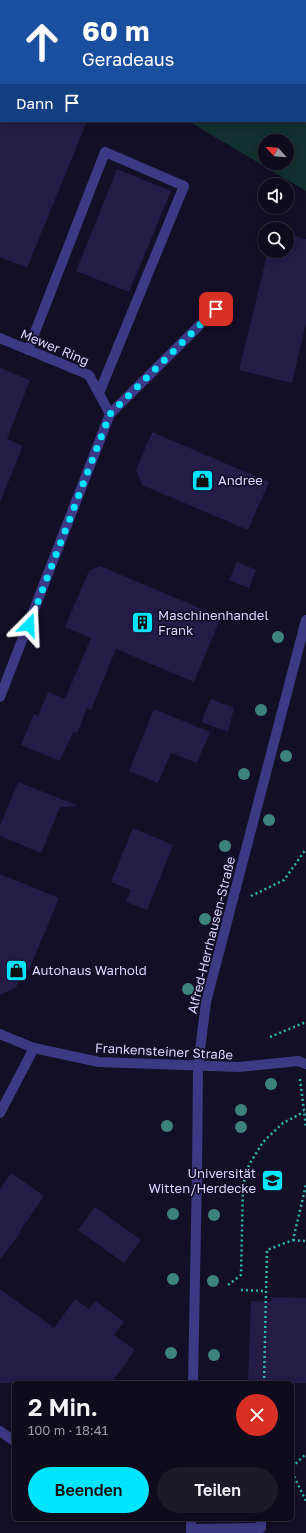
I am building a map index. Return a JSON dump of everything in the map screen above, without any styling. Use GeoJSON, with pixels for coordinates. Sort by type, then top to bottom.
{"type":"FeatureCollection","features":[{"type":"Feature","properties":{"kind":"street"},"geometry":{"type":"LineString","coordinates":[[28,350],[105,152],[184,186],[99,393]]}},
{"type":"Feature","properties":{"kind":"street"},"geometry":{"type":"LineString","coordinates":[[0,697],[110,414],[216,309]]}},
{"type":"Feature","properties":{"kind":"street","name":"Mewer Ring"},"geometry":{"type":"LineString","coordinates":[[0,338],[89,375],[110,414]]}},
{"type":"Feature","properties":{"kind":"street","name":"Alfred-Herrhausen-Straße"},"geometry":{"type":"LineString","coordinates":[[193,1381],[198,1066],[206,1002],[306,620]]}},
{"type":"Feature","properties":{"kind":"street","name":"Frankensteiner Straße"},"geometry":{"type":"LineString","coordinates":[[0,1034],[34,1048],[99,1062],[239,1067],[302,1063]]}},
{"type":"Feature","properties":{"kind":"street"},"geometry":{"type":"LineString","coordinates":[[0,1113],[34,1048]]}},
{"type":"Feature","properties":{"kind":"street"},"geometry":{"type":"LineString","coordinates":[[0,1431],[12,1440]]}},
{"type":"Feature","properties":{"kind":"street"},"geometry":{"type":"LineString","coordinates":[[191,1527],[261,1528],[261,1521]]}},
{"type":"Feature","properties":{"kind":"path"},"geometry":{"type":"LineString","coordinates":[[231,906],[284,880],[306,850]]}},
{"type":"Feature","properties":{"kind":"path"},"geometry":{"type":"LineString","coordinates":[[270,1037],[306,1022]]}},
{"type":"Feature","properties":{"kind":"path"},"geometry":{"type":"LineString","coordinates":[[302,1063],[306,1127]]}},
{"type":"Feature","properties":{"kind":"path"},"geometry":{"type":"LineString","coordinates":[[228,1285],[241,1275],[243,1184],[249,1165],[263,1142],[283,1123],[304,1112]]}},
{"type":"Feature","properties":{"kind":"path"},"geometry":{"type":"LineString","coordinates":[[293,1240],[306,1185]]}},
{"type":"Feature","properties":{"kind":"path"},"geometry":{"type":"LineString","coordinates":[[264,1381],[267,1250],[293,1240],[306,1241]]}},
{"type":"Feature","properties":{"kind":"path"},"geometry":{"type":"LineString","coordinates":[[241,1290],[265,1291]]}},
{"type":"Feature","properties":{"kind":"path"},"geometry":{"type":"LineString","coordinates":[[294,1465],[306,1454]]}},
{"type":"Feature","properties":{"kind":"path"},"geometry":{"type":"LineString","coordinates":[[294,1476],[306,1500]]}},
{"type":"Feature","properties":{"kind":"green space"},"geometry":{"type":"Polygon","coordinates":[[[190,122],[306,122],[306,191],[294,184],[294,178],[284,178],[271,170],[294,170],[294,134],[258,134],[258,163],[190,122]]]}},
{"type":"Feature","properties":{"kind":"building"},"geometry":{"type":"Polygon","coordinates":[[[0,122],[87,122],[27,268],[0,257],[0,122]]]}},
{"type":"Feature","properties":{"kind":"building"},"geometry":{"type":"Polygon","coordinates":[[[117,169],[171,191],[129,292],[76,271],[117,169]]]}},
{"type":"Feature","properties":{"kind":"building"},"geometry":{"type":"Polygon","coordinates":[[[294,236],[306,239],[306,323],[292,383],[239,370],[266,258],[294,258],[294,236]]]}},
{"type":"Feature","properties":{"kind":"building"},"geometry":{"type":"Polygon","coordinates":[[[0,368],[30,380],[7,439],[23,446],[1,500],[0,500],[0,368]]]}},
{"type":"Feature","properties":{"kind":"building","name":"Andree"},"geometry":{"type":"Polygon","coordinates":[[[152,432],[269,482],[248,530],[142,485],[136,470],[152,432]]]}},
{"type":"Feature","properties":{"kind":"building"},"geometry":{"type":"Polygon","coordinates":[[[237,562],[256,570],[249,588],[229,580],[237,562]]]}},
{"type":"Feature","properties":{"kind":"building","name":"Maschinenhandel Frank"},"geometry":{"type":"Polygon","coordinates":[[[100,566],[221,617],[194,682],[116,649],[91,710],[87,708],[77,733],[73,732],[60,761],[21,745],[34,714],[38,716],[48,692],[65,699],[91,638],[65,627],[89,571],[100,566]]]}},
{"type":"Feature","properties":{"kind":"building"},"geometry":{"type":"Polygon","coordinates":[[[211,699],[234,708],[228,732],[201,722],[211,699]]]}},
{"type":"Feature","properties":{"kind":"building"},"geometry":{"type":"Polygon","coordinates":[[[154,709],[210,732],[197,763],[171,753],[158,783],[129,771],[154,709]]]}},
{"type":"Feature","properties":{"kind":"building"},"geometry":{"type":"Polygon","coordinates":[[[18,782],[79,806],[60,807],[41,853],[0,836],[0,826],[18,782]]]}},
{"type":"Feature","properties":{"kind":"building"},"geometry":{"type":"Polygon","coordinates":[[[133,828],[173,845],[147,910],[126,902],[131,890],[111,882],[133,828]]]}},
{"type":"Feature","properties":{"kind":"building"},"geometry":{"type":"Polygon","coordinates":[[[0,874],[59,898],[29,970],[22,973],[16,987],[0,995],[0,874]]]}},
{"type":"Feature","properties":{"kind":"building"},"geometry":{"type":"Polygon","coordinates":[[[11,1173],[44,1196],[20,1231],[21,1232],[0,1259],[0,1189],[11,1173]]]}},
{"type":"Feature","properties":{"kind":"building"},"geometry":{"type":"Polygon","coordinates":[[[95,1207],[141,1240],[124,1263],[78,1230],[95,1207]]]}},
{"type":"Feature","properties":{"kind":"building"},"geometry":{"type":"Polygon","coordinates":[[[0,1289],[54,1328],[75,1299],[89,1309],[96,1301],[124,1322],[114,1335],[135,1350],[112,1381],[12,1381],[12,1383],[0,1383],[0,1289]]]}},
{"type":"Feature","properties":{"kind":"building"},"geometry":{"type":"Polygon","coordinates":[[[271,1297],[306,1298],[306,1383],[294,1383],[294,1381],[248,1381],[251,1301],[271,1302],[271,1297]]]}},
{"type":"Feature","properties":{"kind":"place","name":"Andree"},"geometry":{"type":"Point","coordinates":[202,480]}},
{"type":"Feature","properties":{"kind":"place","name":"Maschinenhandel Frank"},"geometry":{"type":"Point","coordinates":[143,622]}},
{"type":"Feature","properties":{"kind":"place","name":"Autohaus Warhold"},"geometry":{"type":"Point","coordinates":[16,970]}},
{"type":"Feature","properties":{"kind":"place","name":"Universität Witten/Herdecke"},"geometry":{"type":"Point","coordinates":[272,1180]}},
{"type":"Feature","properties":{"kind":"route"},"geometry":{"type":"LineString","coordinates":[[29,625],[110,414],[216,309]]}}]}
